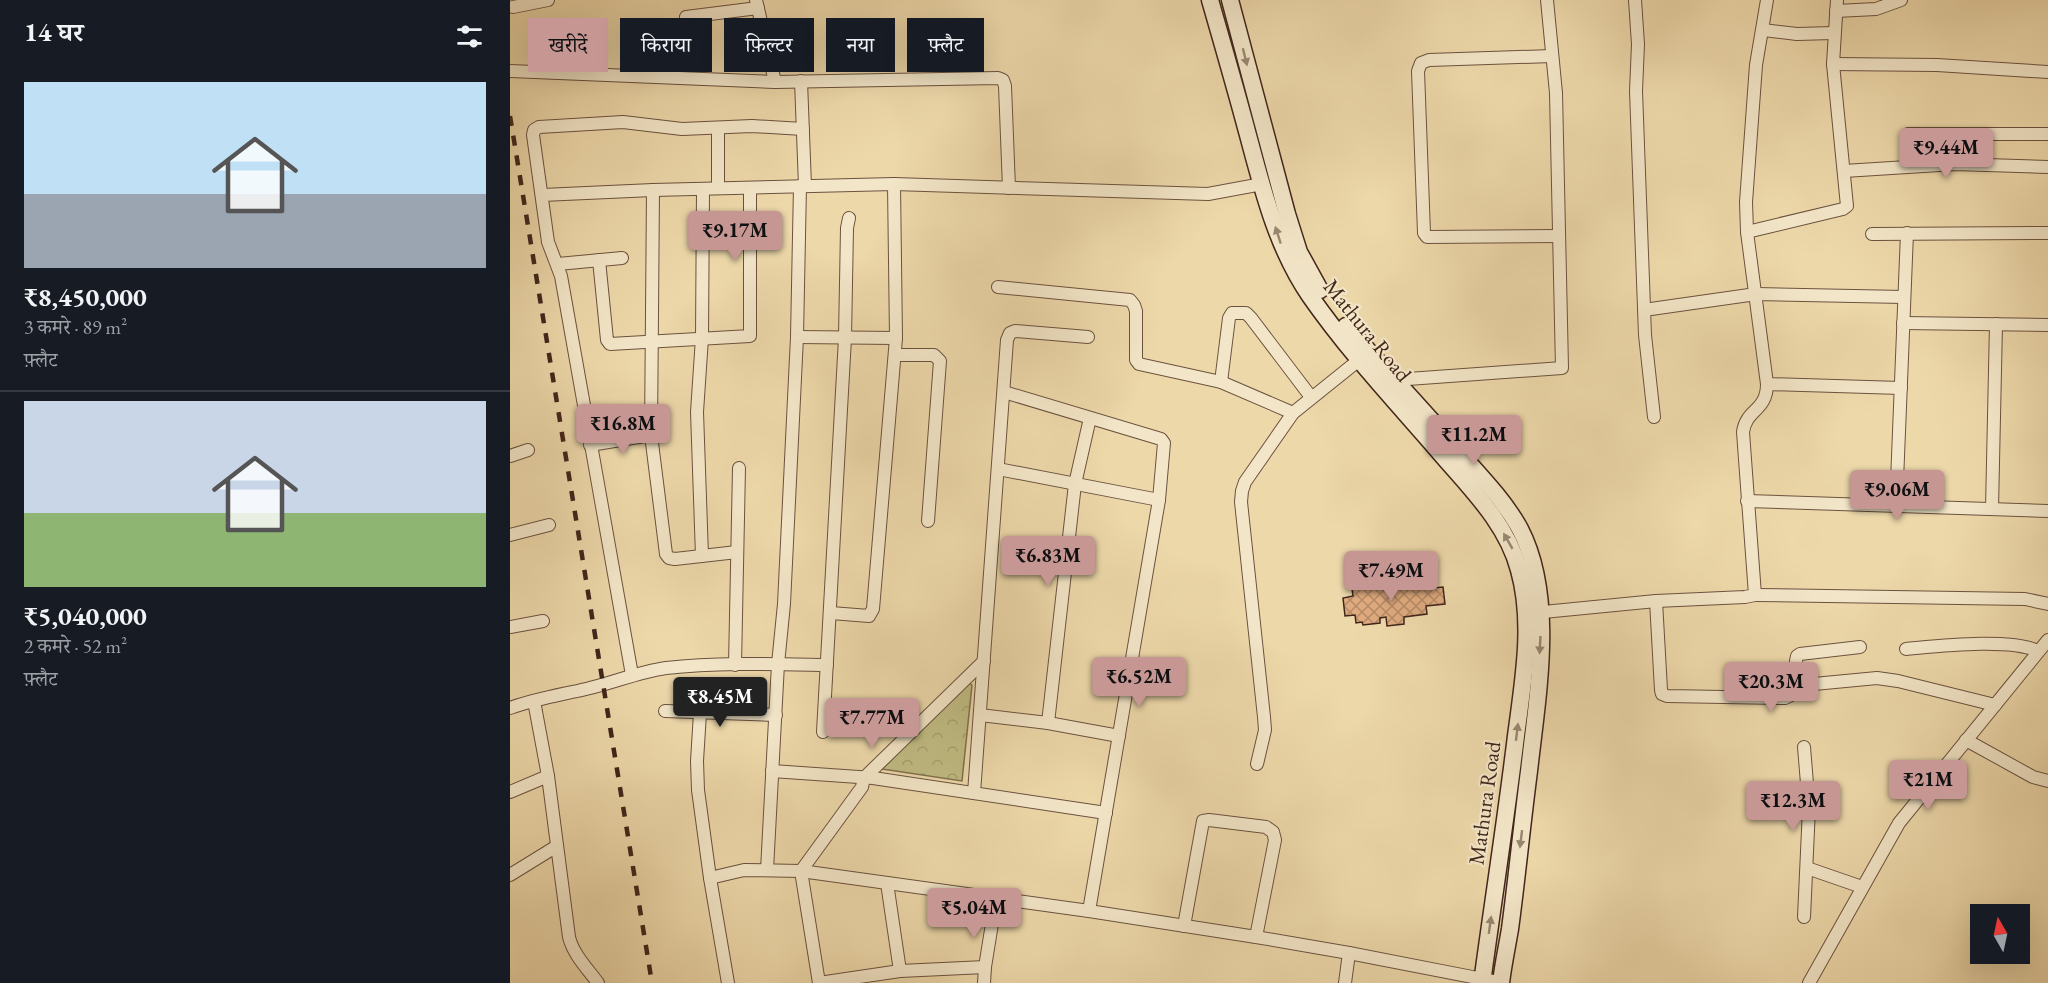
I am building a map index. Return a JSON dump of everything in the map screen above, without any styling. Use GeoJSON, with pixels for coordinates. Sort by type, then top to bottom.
{"type":"FeatureCollection","features":[{"type":"Feature","properties":{"kind":"main road","name":"Mathura Road"},"geometry":{"type":"LineString","coordinates":[[1210,0],[1282,246],[1309,295],[1359,360],[1491,512],[1512,548],[1525,594],[1534,613],[1535,718],[1502,983]]}},
{"type":"Feature","properties":{"kind":"main road","name":"Mathura Road"},"geometry":{"type":"LineString","coordinates":[[1230,0],[1276,179],[1299,252],[1318,288],[1344,324],[1484,480],[1519,526],[1530,549],[1540,596],[1534,613],[1523,676],[1508,803],[1482,981]]}},
{"type":"Feature","properties":{"kind":"street"},"geometry":{"type":"LineString","coordinates":[[513,7],[548,0]]}},
{"type":"Feature","properties":{"kind":"street"},"geometry":{"type":"LineString","coordinates":[[1394,380],[1562,368],[1556,93],[1547,0]]}},
{"type":"Feature","properties":{"kind":"street"},"geometry":{"type":"LineString","coordinates":[[1635,0],[1644,310],[1654,417]]}},
{"type":"Feature","properties":{"kind":"street"},"geometry":{"type":"LineString","coordinates":[[1755,595],[1747,501],[1744,425],[1764,402],[1767,395],[1767,384],[1747,232],[1746,202],[1756,65],[1767,0]]}},
{"type":"Feature","properties":{"kind":"street"},"geometry":{"type":"LineString","coordinates":[[1747,232],[1846,208],[1833,64],[1836,6],[1876,9],[1901,0]]}},
{"type":"Feature","properties":{"kind":"street"},"geometry":{"type":"LineString","coordinates":[[686,17],[757,4],[775,82]]}},
{"type":"Feature","properties":{"kind":"street"},"geometry":{"type":"LineString","coordinates":[[1763,30],[1797,34],[1833,33]]}},
{"type":"Feature","properties":{"kind":"street"},"geometry":{"type":"LineString","coordinates":[[1552,56],[1429,60],[1421,63],[1418,71],[1419,106],[1424,233],[1427,237],[1559,236]]}},
{"type":"Feature","properties":{"kind":"street"},"geometry":{"type":"LineString","coordinates":[[1833,64],[1937,65],[2048,72]]}},
{"type":"Feature","properties":{"kind":"street"},"geometry":{"type":"LineString","coordinates":[[510,71],[775,82],[998,78],[1003,80],[1005,86],[1008,188]]}},
{"type":"Feature","properties":{"kind":"street"},"geometry":{"type":"LineString","coordinates":[[767,870],[778,664],[784,604],[797,337],[803,186],[801,81]]}},
{"type":"Feature","properties":{"kind":"street"},"geometry":{"type":"LineString","coordinates":[[632,675],[558,264],[548,242],[534,130],[539,127],[623,122],[682,129],[752,126],[803,129]]}},
{"type":"Feature","properties":{"kind":"street"},"geometry":{"type":"LineString","coordinates":[[718,128],[718,188]]}},
{"type":"Feature","properties":{"kind":"street"},"geometry":{"type":"LineString","coordinates":[[1908,134],[2048,134]]}},
{"type":"Feature","properties":{"kind":"street"},"geometry":{"type":"LineString","coordinates":[[1844,171],[1955,164],[2048,167]]}},
{"type":"Feature","properties":{"kind":"street"},"geometry":{"type":"LineString","coordinates":[[542,195],[894,184],[1208,194],[1262,184]]}},
{"type":"Feature","properties":{"kind":"street"},"geometry":{"type":"LineString","coordinates":[[831,613],[869,616],[873,609],[896,338],[894,184]]}},
{"type":"Feature","properties":{"kind":"street"},"geometry":{"type":"LineString","coordinates":[[599,260],[607,340],[610,344],[750,336],[750,188]]}},
{"type":"Feature","properties":{"kind":"street"},"geometry":{"type":"LineString","coordinates":[[702,556],[698,418],[702,338],[703,189]]}},
{"type":"Feature","properties":{"kind":"street"},"geometry":{"type":"LineString","coordinates":[[653,190],[651,435],[666,554],[675,560],[737,552]]}},
{"type":"Feature","properties":{"kind":"street"},"geometry":{"type":"LineString","coordinates":[[823,732],[845,338],[849,218]]}},
{"type":"Feature","properties":{"kind":"street"},"geometry":{"type":"LineString","coordinates":[[1896,506],[1907,233]]}},
{"type":"Feature","properties":{"kind":"street"},"geometry":{"type":"LineString","coordinates":[[1872,234],[2048,233]]}},
{"type":"Feature","properties":{"kind":"street"},"geometry":{"type":"LineString","coordinates":[[558,264],[622,258]]}},
{"type":"Feature","properties":{"kind":"street"},"geometry":{"type":"LineString","coordinates":[[998,286],[1130,300],[1136,311],[1136,360],[1139,364],[1221,382],[1293,413]]}},
{"type":"Feature","properties":{"kind":"street"},"geometry":{"type":"LineString","coordinates":[[1644,310],[1756,294],[1904,297]]}},
{"type":"Feature","properties":{"kind":"street"},"geometry":{"type":"LineString","coordinates":[[1221,382],[1229,318],[1232,313],[1246,313],[1311,397]]}},
{"type":"Feature","properties":{"kind":"street"},"geometry":{"type":"LineString","coordinates":[[1903,323],[2048,325]]}},
{"type":"Feature","properties":{"kind":"street"},"geometry":{"type":"LineString","coordinates":[[1992,509],[1996,324]]}},
{"type":"Feature","properties":{"kind":"street"},"geometry":{"type":"LineString","coordinates":[[974,794],[1007,340],[1010,333],[1015,331],[1088,337]]}},
{"type":"Feature","properties":{"kind":"street"},"geometry":{"type":"LineString","coordinates":[[797,337],[896,338]]}},
{"type":"Feature","properties":{"kind":"street"},"geometry":{"type":"LineString","coordinates":[[895,355],[934,355],[940,361],[928,520]]}},
{"type":"Feature","properties":{"kind":"street"},"geometry":{"type":"LineString","coordinates":[[1257,764],[1265,730],[1242,491],[1245,482],[1293,413],[1359,360]]}},
{"type":"Feature","properties":{"kind":"street"},"geometry":{"type":"LineString","coordinates":[[1767,384],[1901,388]]}},
{"type":"Feature","properties":{"kind":"street"},"geometry":{"type":"LineString","coordinates":[[1004,392],[1161,439],[1164,443],[1159,500],[1089,912]]}},
{"type":"Feature","properties":{"kind":"street"},"geometry":{"type":"LineString","coordinates":[[1048,723],[1075,484],[1090,418]]}},
{"type":"Feature","properties":{"kind":"street"},"geometry":{"type":"LineString","coordinates":[[590,445],[651,435]]}},
{"type":"Feature","properties":{"kind":"street"},"geometry":{"type":"LineString","coordinates":[[510,456],[528,450]]}},
{"type":"Feature","properties":{"kind":"street"},"geometry":{"type":"LineString","coordinates":[[735,664],[739,468]]}},
{"type":"Feature","properties":{"kind":"street"},"geometry":{"type":"LineString","coordinates":[[998,469],[1159,500]]}},
{"type":"Feature","properties":{"kind":"street"},"geometry":{"type":"LineString","coordinates":[[1747,501],[2048,510]]}},
{"type":"Feature","properties":{"kind":"street"},"geometry":{"type":"LineString","coordinates":[[510,535],[549,525]]}},
{"type":"Feature","properties":{"kind":"street"},"geometry":{"type":"LineString","coordinates":[[1534,613],[1656,601],[1755,595],[2025,599],[2048,604]]}},
{"type":"Feature","properties":{"kind":"street"},"geometry":{"type":"LineString","coordinates":[[1656,601],[1662,694],[1785,698],[1820,683],[1877,678],[1995,705]]}},
{"type":"Feature","properties":{"kind":"street"},"geometry":{"type":"LineString","coordinates":[[510,627],[543,621]]}},
{"type":"Feature","properties":{"kind":"street"},"geometry":{"type":"LineString","coordinates":[[1809,983],[1899,823],[2048,640]]}},
{"type":"Feature","properties":{"kind":"street"},"geometry":{"type":"LineString","coordinates":[[1906,649],[1946,645],[2015,645],[2030,647],[2038,651]]}},
{"type":"Feature","properties":{"kind":"street"},"geometry":{"type":"LineString","coordinates":[[1801,691],[1797,656],[1860,647]]}},
{"type":"Feature","properties":{"kind":"street"},"geometry":{"type":"LineString","coordinates":[[984,661],[864,778],[862,787],[801,872],[819,983],[900,971],[985,967]]}},
{"type":"Feature","properties":{"kind":"street"},"geometry":{"type":"LineString","coordinates":[[510,708],[666,668],[735,664],[827,665]]}},
{"type":"Feature","properties":{"kind":"street"},"geometry":{"type":"LineString","coordinates":[[534,700],[548,776],[571,946],[598,983]]}},
{"type":"Feature","properties":{"kind":"street"},"geometry":{"type":"LineString","coordinates":[[665,711],[776,715]]}},
{"type":"Feature","properties":{"kind":"street"},"geometry":{"type":"LineString","coordinates":[[700,713],[697,772],[710,878],[729,983]]}},
{"type":"Feature","properties":{"kind":"street"},"geometry":{"type":"LineString","coordinates":[[980,715],[1048,723],[1119,736]]}},
{"type":"Feature","properties":{"kind":"street"},"geometry":{"type":"LineString","coordinates":[[1966,740],[2032,777],[2048,781]]}},
{"type":"Feature","properties":{"kind":"street"},"geometry":{"type":"LineString","coordinates":[[1804,747],[1809,808],[1804,917]]}},
{"type":"Feature","properties":{"kind":"street"},"geometry":{"type":"LineString","coordinates":[[772,771],[864,778],[1106,813]]}},
{"type":"Feature","properties":{"kind":"street"},"geometry":{"type":"LineString","coordinates":[[510,792],[548,776]]}},
{"type":"Feature","properties":{"kind":"street"},"geometry":{"type":"LineString","coordinates":[[1184,926],[1203,821],[1266,827],[1273,832],[1275,840],[1256,937]]}},
{"type":"Feature","properties":{"kind":"street"},"geometry":{"type":"LineString","coordinates":[[510,875],[557,846]]}},
{"type":"Feature","properties":{"kind":"street"},"geometry":{"type":"LineString","coordinates":[[1807,868],[1862,887]]}},
{"type":"Feature","properties":{"kind":"street"},"geometry":{"type":"LineString","coordinates":[[710,878],[744,870],[767,870],[887,883],[1256,937],[1502,983]]}},
{"type":"Feature","properties":{"kind":"street"},"geometry":{"type":"LineString","coordinates":[[887,883],[900,971]]}},
{"type":"Feature","properties":{"kind":"street"},"geometry":{"type":"LineString","coordinates":[[984,983],[996,899]]}},
{"type":"Feature","properties":{"kind":"street"},"geometry":{"type":"LineString","coordinates":[[1345,983],[1349,953]]}},
{"type":"Feature","properties":{"kind":"green space"},"geometry":{"type":"Polygon","coordinates":[[[969,683],[972,685],[962,781],[882,769],[969,683]]]}},
{"type":"Feature","properties":{"kind":"building"},"geometry":{"type":"Polygon","coordinates":[[[1399,576],[1400,584],[1423,581],[1424,589],[1443,587],[1445,604],[1426,606],[1427,614],[1404,617],[1404,624],[1387,626],[1386,617],[1380,618],[1380,623],[1363,625],[1362,622],[1356,623],[1355,615],[1345,616],[1343,598],[1353,596],[1352,589],[1376,584],[1376,588],[1383,587],[1382,578],[1399,576]]]}},
{"type":"Feature","properties":{"kind":"railway"},"geometry":{"type":"LineString","coordinates":[[510,116],[652,983]]}}]}
